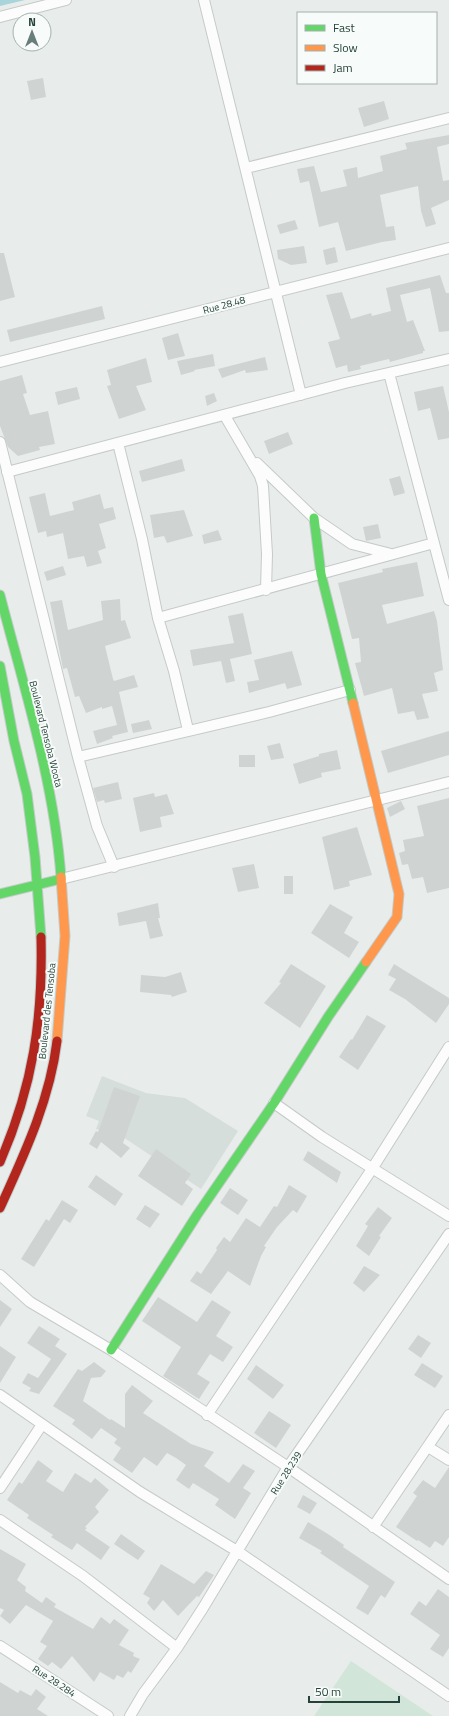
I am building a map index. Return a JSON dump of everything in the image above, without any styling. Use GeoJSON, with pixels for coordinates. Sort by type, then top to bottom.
{"type":"FeatureCollection","features":[{"type":"Feature","properties":{"kind":"main road"},"geometry":{"type":"LineString","coordinates":[[111,1350],[197,1215],[274,1103],[328,1017],[397,917],[399,908],[399,894],[321,574],[314,518]]}},
{"type":"Feature","properties":{"kind":"main road","name":"Boulevard Tensoba Woota"},"geometry":{"type":"LineString","coordinates":[[0,595],[49,787],[59,852],[61,879]]}},
{"type":"Feature","properties":{"kind":"main road"},"geometry":{"type":"LineString","coordinates":[[0,666],[15,742],[27,792],[39,885]]}},
{"type":"Feature","properties":{"kind":"main road"},"geometry":{"type":"LineString","coordinates":[[0,894],[61,879]]}},
{"type":"Feature","properties":{"kind":"main road","name":"Boulevard des Tensoba"},"geometry":{"type":"LineString","coordinates":[[0,1208],[29,1143],[43,1103],[55,1056],[61,1002],[65,936],[61,879]]}},
{"type":"Feature","properties":{"kind":"main road","name":"Boulevard des Tensoba"},"geometry":{"type":"LineString","coordinates":[[0,1162],[11,1138],[35,1051],[42,938],[39,885]]}},
{"type":"Feature","properties":{"kind":"street"},"geometry":{"type":"LineString","coordinates":[[0,17],[66,0]]}},
{"type":"Feature","properties":{"kind":"street"},"geometry":{"type":"LineString","coordinates":[[204,0],[301,395]]}},
{"type":"Feature","properties":{"kind":"street"},"geometry":{"type":"LineString","coordinates":[[246,168],[449,118]]}},
{"type":"Feature","properties":{"kind":"street","name":"Rue 28.48"},"geometry":{"type":"LineString","coordinates":[[0,362],[449,248]]}},
{"type":"Feature","properties":{"kind":"street"},"geometry":{"type":"LineString","coordinates":[[7,472],[301,395],[449,359]]}},
{"type":"Feature","properties":{"kind":"street"},"geometry":{"type":"LineString","coordinates":[[389,373],[449,600]]}},
{"type":"Feature","properties":{"kind":"street"},"geometry":{"type":"LineString","coordinates":[[225,416],[260,476],[263,486],[267,554],[266,590]]}},
{"type":"Feature","properties":{"kind":"street"},"geometry":{"type":"LineString","coordinates":[[0,442],[78,757],[97,826],[114,867]]}},
{"type":"Feature","properties":{"kind":"street"},"geometry":{"type":"LineString","coordinates":[[118,443],[142,539],[158,618],[188,730]]}},
{"type":"Feature","properties":{"kind":"street"},"geometry":{"type":"LineString","coordinates":[[248,455],[314,518],[352,544],[393,555]]}},
{"type":"Feature","properties":{"kind":"street"},"geometry":{"type":"LineString","coordinates":[[158,618],[266,590],[434,543]]}},
{"type":"Feature","properties":{"kind":"street"},"geometry":{"type":"LineString","coordinates":[[78,757],[269,712],[350,690]]}},
{"type":"Feature","properties":{"kind":"street"},"geometry":{"type":"LineString","coordinates":[[61,879],[114,867],[377,799],[449,782]]}},
{"type":"Feature","properties":{"kind":"street"},"geometry":{"type":"LineString","coordinates":[[207,1414],[372,1169],[449,1047]]}},
{"type":"Feature","properties":{"kind":"street"},"geometry":{"type":"LineString","coordinates":[[274,1103],[372,1169],[449,1216]]}},
{"type":"Feature","properties":{"kind":"street","name":"Rue 28.239"},"geometry":{"type":"LineString","coordinates":[[130,1716],[143,1694],[177,1648],[288,1467],[449,1234]]}},
{"type":"Feature","properties":{"kind":"street"},"geometry":{"type":"LineString","coordinates":[[0,1275],[30,1302],[111,1350],[288,1467],[449,1578]]}},
{"type":"Feature","properties":{"kind":"street"},"geometry":{"type":"LineString","coordinates":[[0,1395],[42,1426],[140,1492],[237,1551],[449,1696]]}},
{"type":"Feature","properties":{"kind":"street"},"geometry":{"type":"LineString","coordinates":[[373,1527],[449,1415]]}},
{"type":"Feature","properties":{"kind":"street"},"geometry":{"type":"LineString","coordinates":[[0,1488],[42,1426]]}},
{"type":"Feature","properties":{"kind":"street"},"geometry":{"type":"LineString","coordinates":[[428,1447],[449,1460]]}},
{"type":"Feature","properties":{"kind":"street"},"geometry":{"type":"LineString","coordinates":[[0,1520],[83,1576],[177,1648]]}},
{"type":"Feature","properties":{"kind":"street","name":"Rue 28.284"},"geometry":{"type":"LineString","coordinates":[[0,1646],[108,1716]]}},
{"type":"Feature","properties":{"kind":"shaded area"},"geometry":{"type":"Polygon","coordinates":[[[102,1076],[146,1093],[185,1098],[238,1131],[201,1189],[126,1139],[96,1129],[99,1121],[86,1116],[102,1076]]]}},
{"type":"Feature","properties":{"kind":"green space"},"geometry":{"type":"Polygon","coordinates":[[[351,1661],[433,1716],[314,1716],[351,1661]]]}},
{"type":"Feature","properties":{"kind":"water"},"geometry":{"type":"Polygon","coordinates":[[[0,0],[25,0],[0,6],[0,0]]]}},
{"type":"Feature","properties":{"kind":"building"},"geometry":{"type":"Polygon","coordinates":[[[43,78],[46,97],[31,100],[27,81],[43,78]]]}},
{"type":"Feature","properties":{"kind":"building"},"geometry":{"type":"Polygon","coordinates":[[[384,101],[389,119],[364,127],[358,108],[384,101]]]}},
{"type":"Feature","properties":{"kind":"building"},"geometry":{"type":"Polygon","coordinates":[[[449,135],[449,144],[437,147],[443,181],[449,180],[449,200],[431,208],[436,224],[426,227],[421,211],[418,186],[380,195],[386,227],[394,226],[396,240],[346,251],[338,222],[319,227],[309,181],[300,183],[297,169],[314,166],[321,192],[347,186],[343,170],[357,167],[358,178],[383,171],[380,156],[407,149],[405,143],[449,135]]]}},
{"type":"Feature","properties":{"kind":"building"},"geometry":{"type":"Polygon","coordinates":[[[295,220],[298,229],[280,234],[277,225],[295,220]]]}},
{"type":"Feature","properties":{"kind":"building"},"geometry":{"type":"Polygon","coordinates":[[[304,246],[307,263],[291,265],[278,259],[277,250],[304,246]]]}},
{"type":"Feature","properties":{"kind":"building"},"geometry":{"type":"Polygon","coordinates":[[[335,247],[338,262],[326,265],[323,250],[335,247]]]}},
{"type":"Feature","properties":{"kind":"building"},"geometry":{"type":"Polygon","coordinates":[[[0,253],[4,253],[15,297],[0,301],[0,253]]]}},
{"type":"Feature","properties":{"kind":"building"},"geometry":{"type":"Polygon","coordinates":[[[440,275],[446,293],[449,293],[449,331],[439,332],[430,288],[400,295],[407,322],[413,320],[425,351],[423,351],[423,353],[390,362],[389,359],[360,366],[361,369],[348,372],[347,365],[336,368],[328,342],[340,339],[326,295],[342,292],[351,319],[371,313],[372,316],[391,311],[386,288],[440,275]]]}},
{"type":"Feature","properties":{"kind":"building"},"geometry":{"type":"Polygon","coordinates":[[[102,306],[105,319],[10,342],[7,330],[102,306]]]}},
{"type":"Feature","properties":{"kind":"building"},"geometry":{"type":"Polygon","coordinates":[[[178,333],[185,356],[168,360],[162,338],[178,333]]]}},
{"type":"Feature","properties":{"kind":"building"},"geometry":{"type":"Polygon","coordinates":[[[213,354],[215,366],[194,370],[195,371],[181,375],[177,361],[213,354]]]}},
{"type":"Feature","properties":{"kind":"building"},"geometry":{"type":"Polygon","coordinates":[[[265,357],[268,370],[246,373],[245,370],[222,378],[218,369],[265,357]]]}},
{"type":"Feature","properties":{"kind":"building"},"geometry":{"type":"Polygon","coordinates":[[[146,358],[152,382],[136,386],[146,410],[119,419],[107,386],[111,385],[107,370],[146,358]]]}},
{"type":"Feature","properties":{"kind":"building"},"geometry":{"type":"Polygon","coordinates":[[[22,375],[27,393],[23,394],[30,415],[48,411],[55,444],[39,447],[40,450],[18,456],[8,447],[0,426],[0,381],[22,375]]]}},
{"type":"Feature","properties":{"kind":"building"},"geometry":{"type":"Polygon","coordinates":[[[443,386],[449,412],[449,438],[438,440],[430,408],[418,411],[414,392],[443,386]]]}},
{"type":"Feature","properties":{"kind":"building"},"geometry":{"type":"Polygon","coordinates":[[[77,387],[80,399],[58,405],[55,392],[77,387]]]}},
{"type":"Feature","properties":{"kind":"building"},"geometry":{"type":"Polygon","coordinates":[[[214,393],[217,401],[207,406],[205,396],[214,393]]]}},
{"type":"Feature","properties":{"kind":"building"},"geometry":{"type":"Polygon","coordinates":[[[288,432],[293,444],[269,454],[264,441],[288,432]]]}},
{"type":"Feature","properties":{"kind":"building"},"geometry":{"type":"Polygon","coordinates":[[[182,459],[185,471],[142,482],[139,471],[182,459]]]}},
{"type":"Feature","properties":{"kind":"building"},"geometry":{"type":"Polygon","coordinates":[[[400,476],[405,493],[394,496],[389,479],[400,476]]]}},
{"type":"Feature","properties":{"kind":"building"},"geometry":{"type":"Polygon","coordinates":[[[45,493],[50,516],[74,510],[72,502],[100,494],[104,509],[113,507],[116,519],[99,524],[106,548],[98,551],[102,563],[87,567],[84,556],[68,559],[63,533],[47,537],[46,531],[38,533],[29,497],[45,493]]]}},
{"type":"Feature","properties":{"kind":"building"},"geometry":{"type":"Polygon","coordinates":[[[184,510],[193,536],[167,543],[164,536],[154,538],[150,515],[184,510]]]}},
{"type":"Feature","properties":{"kind":"building"},"geometry":{"type":"Polygon","coordinates":[[[378,524],[381,538],[366,541],[363,527],[378,524]]]}},
{"type":"Feature","properties":{"kind":"building"},"geometry":{"type":"Polygon","coordinates":[[[218,530],[222,540],[204,544],[202,535],[218,530]]]}},
{"type":"Feature","properties":{"kind":"building"},"geometry":{"type":"Polygon","coordinates":[[[417,562],[424,596],[382,605],[387,624],[434,611],[437,621],[443,670],[434,673],[438,691],[422,694],[429,718],[417,720],[414,711],[398,714],[392,688],[364,696],[355,663],[361,662],[359,638],[352,639],[338,583],[383,572],[382,569],[417,562]]]}},
{"type":"Feature","properties":{"kind":"building"},"geometry":{"type":"Polygon","coordinates":[[[63,566],[66,575],[47,581],[44,572],[63,566]]]}},
{"type":"Feature","properties":{"kind":"building"},"geometry":{"type":"Polygon","coordinates":[[[120,599],[121,621],[125,620],[131,638],[105,646],[114,681],[134,675],[138,687],[119,692],[128,732],[112,736],[113,738],[97,744],[93,731],[117,725],[112,706],[102,709],[102,707],[86,713],[79,696],[75,697],[67,668],[63,669],[50,602],[62,600],[68,630],[103,620],[101,601],[120,599]]]}},
{"type":"Feature","properties":{"kind":"building"},"geometry":{"type":"Polygon","coordinates":[[[243,613],[252,654],[230,659],[235,681],[226,683],[221,661],[193,666],[190,650],[234,643],[228,616],[243,613]]]}},
{"type":"Feature","properties":{"kind":"building"},"geometry":{"type":"Polygon","coordinates":[[[292,651],[302,685],[287,689],[285,683],[249,693],[247,682],[259,680],[254,660],[292,651]]]}},
{"type":"Feature","properties":{"kind":"building"},"geometry":{"type":"Polygon","coordinates":[[[149,720],[152,729],[133,733],[131,724],[149,720]]]}},
{"type":"Feature","properties":{"kind":"building"},"geometry":{"type":"Polygon","coordinates":[[[449,731],[449,755],[388,773],[381,751],[449,731]]]}},
{"type":"Feature","properties":{"kind":"building"},"geometry":{"type":"Polygon","coordinates":[[[280,743],[284,758],[271,760],[267,746],[280,743]]]}},
{"type":"Feature","properties":{"kind":"building"},"geometry":{"type":"Polygon","coordinates":[[[337,750],[341,769],[321,773],[322,777],[299,784],[293,764],[319,756],[319,754],[337,750]]]}},
{"type":"Feature","properties":{"kind":"building"},"geometry":{"type":"Polygon","coordinates":[[[239,755],[255,755],[255,767],[239,767],[239,755]]]}},
{"type":"Feature","properties":{"kind":"building"},"geometry":{"type":"Polygon","coordinates":[[[118,782],[122,799],[105,803],[104,800],[97,802],[93,788],[118,782]]]}},
{"type":"Feature","properties":{"kind":"building"},"geometry":{"type":"Polygon","coordinates":[[[154,793],[155,797],[167,794],[174,814],[160,817],[162,827],[140,832],[133,798],[154,793]]]}},
{"type":"Feature","properties":{"kind":"building"},"geometry":{"type":"Polygon","coordinates":[[[449,798],[449,888],[427,893],[423,877],[412,879],[408,864],[402,865],[399,853],[405,851],[403,840],[424,836],[417,806],[449,798]]]}},
{"type":"Feature","properties":{"kind":"building"},"geometry":{"type":"Polygon","coordinates":[[[401,801],[405,809],[390,817],[387,808],[401,801]]]}},
{"type":"Feature","properties":{"kind":"building"},"geometry":{"type":"Polygon","coordinates":[[[357,827],[372,875],[349,881],[350,886],[334,890],[322,837],[357,827]]]}},
{"type":"Feature","properties":{"kind":"building"},"geometry":{"type":"Polygon","coordinates":[[[254,864],[259,888],[238,892],[232,868],[254,864]]]}},
{"type":"Feature","properties":{"kind":"building"},"geometry":{"type":"Polygon","coordinates":[[[284,876],[293,876],[293,894],[284,894],[284,876]]]}},
{"type":"Feature","properties":{"kind":"building"},"geometry":{"type":"Polygon","coordinates":[[[158,903],[160,918],[158,918],[163,936],[150,939],[146,921],[119,926],[117,913],[158,903]]]}},
{"type":"Feature","properties":{"kind":"building"},"geometry":{"type":"Polygon","coordinates":[[[330,904],[353,917],[344,933],[359,942],[349,958],[311,933],[330,904]]]}},
{"type":"Feature","properties":{"kind":"building"},"geometry":{"type":"Polygon","coordinates":[[[291,964],[326,986],[300,1028],[264,1003],[281,983],[279,982],[291,964]]]}},
{"type":"Feature","properties":{"kind":"building"},"geometry":{"type":"Polygon","coordinates":[[[394,964],[449,998],[449,1004],[436,1023],[405,999],[389,990],[396,979],[388,975],[394,964]]]}},
{"type":"Feature","properties":{"kind":"building"},"geometry":{"type":"Polygon","coordinates":[[[181,972],[187,992],[172,997],[171,995],[140,992],[141,975],[165,977],[181,972]]]}},
{"type":"Feature","properties":{"kind":"building"},"geometry":{"type":"Polygon","coordinates":[[[367,1015],[386,1026],[358,1070],[339,1057],[351,1039],[352,1040],[367,1015]]]}},
{"type":"Feature","properties":{"kind":"building"},"geometry":{"type":"Polygon","coordinates":[[[114,1087],[140,1096],[123,1143],[130,1148],[121,1158],[101,1142],[97,1149],[89,1144],[96,1131],[98,1132],[114,1087]]]}},
{"type":"Feature","properties":{"kind":"building"},"geometry":{"type":"Polygon","coordinates":[[[156,1149],[191,1174],[185,1183],[193,1189],[182,1206],[138,1176],[156,1149]]]}},
{"type":"Feature","properties":{"kind":"building"},"geometry":{"type":"Polygon","coordinates":[[[308,1151],[341,1172],[337,1183],[303,1160],[308,1151]]]}},
{"type":"Feature","properties":{"kind":"building"},"geometry":{"type":"Polygon","coordinates":[[[96,1175],[123,1194],[115,1206],[88,1187],[96,1175]]]}},
{"type":"Feature","properties":{"kind":"building"},"geometry":{"type":"Polygon","coordinates":[[[289,1185],[307,1196],[297,1213],[293,1210],[277,1227],[264,1246],[266,1247],[261,1256],[250,1286],[228,1271],[211,1294],[190,1281],[197,1271],[201,1274],[224,1237],[230,1242],[246,1218],[260,1227],[274,1206],[277,1207],[289,1185]]]}},
{"type":"Feature","properties":{"kind":"building"},"geometry":{"type":"Polygon","coordinates":[[[230,1188],[248,1200],[238,1215],[220,1203],[230,1188]]]}},
{"type":"Feature","properties":{"kind":"building"},"geometry":{"type":"Polygon","coordinates":[[[62,1200],[78,1210],[70,1223],[64,1219],[34,1267],[21,1259],[46,1219],[49,1221],[62,1200]]]}},
{"type":"Feature","properties":{"kind":"building"},"geometry":{"type":"Polygon","coordinates":[[[145,1205],[160,1214],[150,1228],[136,1219],[145,1205]]]}},
{"type":"Feature","properties":{"kind":"building"},"geometry":{"type":"Polygon","coordinates":[[[378,1207],[392,1218],[379,1236],[381,1237],[369,1256],[356,1246],[368,1226],[365,1224],[378,1207]]]}},
{"type":"Feature","properties":{"kind":"building"},"geometry":{"type":"Polygon","coordinates":[[[364,1266],[380,1275],[364,1292],[353,1283],[364,1266]]]}},
{"type":"Feature","properties":{"kind":"building"},"geometry":{"type":"Polygon","coordinates":[[[158,1297],[197,1322],[212,1300],[231,1312],[216,1336],[233,1347],[223,1362],[210,1354],[197,1374],[210,1382],[199,1399],[163,1376],[181,1347],[142,1321],[158,1297]]]}},
{"type":"Feature","properties":{"kind":"building"},"geometry":{"type":"Polygon","coordinates":[[[0,1300],[12,1309],[0,1327],[0,1300]]]}},
{"type":"Feature","properties":{"kind":"building"},"geometry":{"type":"Polygon","coordinates":[[[39,1326],[60,1339],[55,1346],[67,1354],[39,1394],[29,1391],[31,1388],[22,1383],[28,1373],[38,1378],[51,1359],[27,1343],[39,1326]]]}},
{"type":"Feature","properties":{"kind":"building"},"geometry":{"type":"Polygon","coordinates":[[[418,1335],[431,1343],[421,1358],[408,1349],[418,1335]]]}},
{"type":"Feature","properties":{"kind":"building"},"geometry":{"type":"Polygon","coordinates":[[[0,1346],[16,1357],[0,1383],[0,1346]]]}},
{"type":"Feature","properties":{"kind":"building"},"geometry":{"type":"Polygon","coordinates":[[[94,1362],[106,1371],[101,1377],[91,1378],[83,1401],[110,1420],[111,1419],[125,1428],[125,1394],[132,1385],[153,1401],[143,1413],[191,1444],[214,1452],[204,1466],[229,1483],[243,1464],[255,1471],[243,1488],[251,1493],[235,1519],[215,1505],[219,1499],[193,1483],[189,1489],[176,1480],[186,1465],[176,1458],[167,1453],[157,1466],[144,1457],[132,1473],[113,1460],[121,1448],[114,1443],[117,1439],[101,1428],[92,1439],[72,1424],[75,1420],[53,1406],[78,1369],[82,1371],[94,1362]]]}},
{"type":"Feature","properties":{"kind":"building"},"geometry":{"type":"Polygon","coordinates":[[[422,1363],[443,1376],[435,1388],[414,1375],[422,1363]]]}},
{"type":"Feature","properties":{"kind":"building"},"geometry":{"type":"Polygon","coordinates":[[[256,1365],[284,1385],[273,1399],[247,1379],[256,1365]]]}},
{"type":"Feature","properties":{"kind":"building"},"geometry":{"type":"Polygon","coordinates":[[[269,1411],[291,1425],[276,1448],[254,1433],[269,1411]]]}},
{"type":"Feature","properties":{"kind":"building"},"geometry":{"type":"Polygon","coordinates":[[[38,1460],[53,1471],[46,1481],[63,1492],[75,1473],[91,1483],[95,1478],[109,1490],[95,1507],[99,1512],[85,1527],[87,1528],[85,1530],[110,1547],[101,1560],[77,1543],[72,1550],[51,1537],[53,1535],[27,1518],[29,1515],[7,1500],[19,1482],[22,1484],[38,1460]]]}},
{"type":"Feature","properties":{"kind":"building"},"geometry":{"type":"Polygon","coordinates":[[[449,1467],[449,1537],[443,1546],[435,1541],[430,1548],[396,1527],[417,1496],[413,1493],[423,1480],[435,1488],[449,1467]]]}},
{"type":"Feature","properties":{"kind":"building"},"geometry":{"type":"Polygon","coordinates":[[[303,1495],[317,1503],[310,1514],[297,1507],[303,1495]]]}},
{"type":"Feature","properties":{"kind":"building"},"geometry":{"type":"Polygon","coordinates":[[[308,1522],[344,1545],[343,1547],[395,1582],[385,1598],[381,1595],[368,1615],[356,1608],[369,1586],[320,1553],[322,1551],[299,1538],[308,1522]]]}},
{"type":"Feature","properties":{"kind":"building"},"geometry":{"type":"Polygon","coordinates":[[[121,1534],[145,1551],[138,1560],[114,1544],[121,1534]]]}},
{"type":"Feature","properties":{"kind":"building"},"geometry":{"type":"Polygon","coordinates":[[[0,1549],[26,1564],[17,1580],[26,1587],[25,1591],[42,1603],[46,1597],[56,1604],[54,1607],[93,1629],[101,1617],[110,1624],[114,1619],[129,1630],[119,1645],[134,1653],[133,1656],[140,1659],[131,1673],[128,1671],[123,1678],[117,1675],[114,1680],[100,1672],[94,1682],[72,1656],[61,1669],[52,1662],[48,1666],[38,1659],[47,1646],[40,1642],[53,1621],[26,1605],[10,1624],[0,1616],[4,1610],[0,1608],[0,1549]]]}},
{"type":"Feature","properties":{"kind":"building"},"geometry":{"type":"Polygon","coordinates":[[[161,1564],[194,1584],[206,1571],[214,1575],[199,1597],[197,1596],[178,1616],[163,1600],[154,1611],[147,1603],[150,1598],[143,1594],[161,1564]]]}},
{"type":"Feature","properties":{"kind":"building"},"geometry":{"type":"Polygon","coordinates":[[[438,1589],[449,1597],[449,1648],[443,1657],[430,1649],[440,1635],[410,1614],[419,1601],[426,1606],[438,1589]]]}},
{"type":"Feature","properties":{"kind":"building"},"geometry":{"type":"Polygon","coordinates":[[[0,1682],[18,1693],[20,1690],[31,1696],[36,1689],[46,1697],[37,1709],[48,1716],[0,1716],[0,1682]]]}},
{"type":"Feature","properties":{"kind":"traffic: fast"},"geometry":{"type":"LineString","coordinates":[[314,518],[321,574],[353,703]]}},
{"type":"Feature","properties":{"kind":"traffic: fast"},"geometry":{"type":"LineString","coordinates":[[0,595],[45,770],[52,806],[61,877]]}},
{"type":"Feature","properties":{"kind":"traffic: fast"},"geometry":{"type":"LineString","coordinates":[[0,666],[14,741],[27,794],[35,857],[41,937]]}},
{"type":"Feature","properties":{"kind":"traffic: fast"},"geometry":{"type":"LineString","coordinates":[[0,894],[61,879]]}},
{"type":"Feature","properties":{"kind":"traffic: fast"},"geometry":{"type":"LineString","coordinates":[[111,1350],[197,1215],[274,1103],[328,1017],[366,962]]}},
{"type":"Feature","properties":{"kind":"traffic: slow"},"geometry":{"type":"LineString","coordinates":[[353,703],[399,894],[397,917],[366,962]]}},
{"type":"Feature","properties":{"kind":"traffic: slow"},"geometry":{"type":"LineString","coordinates":[[57,1041],[65,936],[61,877]]}},
{"type":"Feature","properties":{"kind":"traffic: jam"},"geometry":{"type":"LineString","coordinates":[[0,1162],[21,1106],[34,1052],[40,996],[41,937]]}},
{"type":"Feature","properties":{"kind":"traffic: jam"},"geometry":{"type":"LineString","coordinates":[[0,1208],[35,1127],[49,1085],[57,1041]]}}]}
